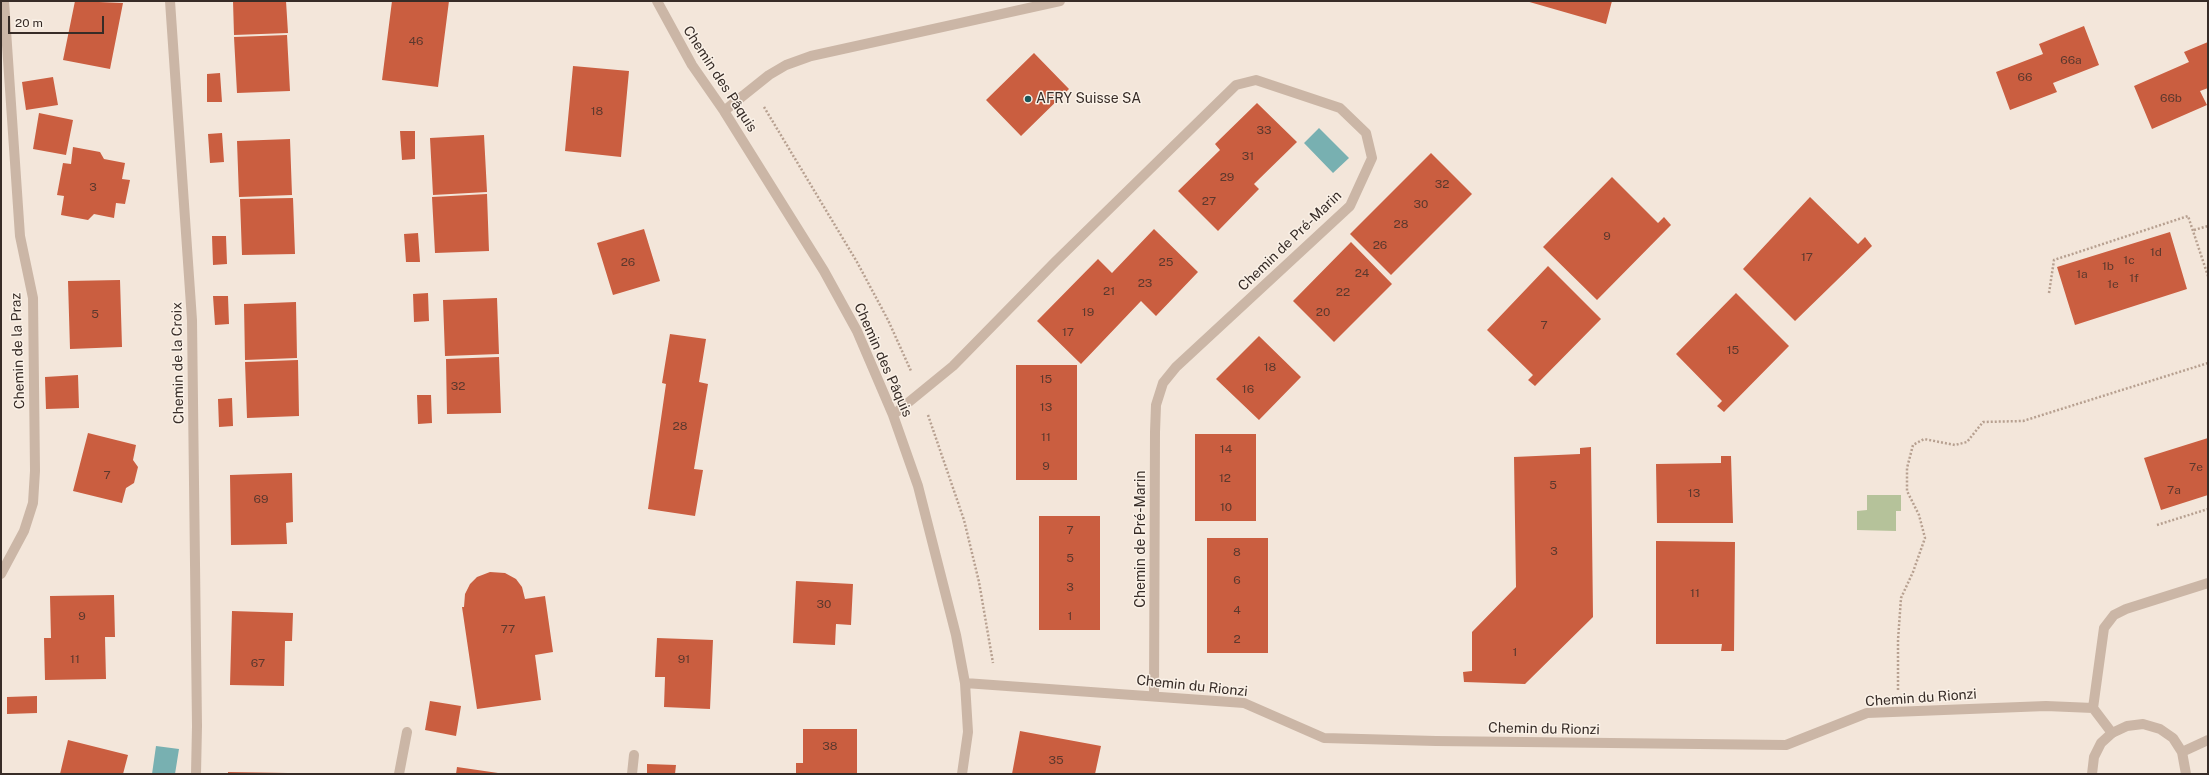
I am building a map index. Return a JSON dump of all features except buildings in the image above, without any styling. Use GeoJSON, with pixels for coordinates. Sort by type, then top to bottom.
{"type":"FeatureCollection","features":[{"type":"Feature","properties":{"kind":"street","name":"Chemin de la Praz"},"geometry":{"type":"LineString","coordinates":[[1,574],[24,531],[33,504],[35,470],[33,298],[20,236],[4,1]]}},
{"type":"Feature","properties":{"kind":"street","name":"Chemin de la Croix"},"geometry":{"type":"LineString","coordinates":[[170,1],[192,320],[197,726],[196,774]]}},
{"type":"Feature","properties":{"kind":"street","name":"Chemin des Pâquis"},"geometry":{"type":"LineString","coordinates":[[657,1],[692,65],[724,111],[824,270],[857,331],[893,416],[918,486],[940,566],[956,635],[965,682],[968,732],[962,774]]}},
{"type":"Feature","properties":{"kind":"street"},"geometry":{"type":"LineString","coordinates":[[724,111],[769,75],[786,65],[811,56],[1060,1]]}},
{"type":"Feature","properties":{"kind":"street","name":"Chemin de Pré-Marin"},"geometry":{"type":"LineString","coordinates":[[893,416],[953,366],[1055,262],[1236,85],[1256,80],[1333,105],[1340,108],[1366,133],[1372,158],[1350,206],[1176,367],[1163,383],[1156,405],[1155,426],[1154,695]]}},
{"type":"Feature","properties":{"kind":"street"},"geometry":{"type":"LineString","coordinates":[[2112,733],[2093,708],[2104,628],[2114,615],[2126,609],[2208,582]]}},
{"type":"Feature","properties":{"kind":"street","name":"Chemin du Rionzi"},"geometry":{"type":"LineString","coordinates":[[965,682],[1154,695],[1244,703],[1324,738],[1436,741],[1786,745],[1867,713],[2046,706],[2093,708]]}},
{"type":"Feature","properties":{"kind":"street"},"geometry":{"type":"LineString","coordinates":[[2092,774],[2094,757],[2101,743],[2112,733],[2127,726],[2143,724],[2160,729],[2173,738],[2182,752],[2186,774]]}},
{"type":"Feature","properties":{"kind":"street"},"geometry":{"type":"LineString","coordinates":[[399,774],[407,732]]}},
{"type":"Feature","properties":{"kind":"street"},"geometry":{"type":"LineString","coordinates":[[2182,752],[2208,740]]}},
{"type":"Feature","properties":{"kind":"street"},"geometry":{"type":"LineString","coordinates":[[632,774],[634,755]]}},
{"type":"Feature","properties":{"kind":"path"},"geometry":{"type":"LineString","coordinates":[[2049,293],[2054,260],[2188,216],[2194,230],[2208,276]]}},
{"type":"Feature","properties":{"kind":"path"},"geometry":{"type":"LineString","coordinates":[[2194,230],[2208,226]]}},
{"type":"Feature","properties":{"kind":"path"},"geometry":{"type":"LineString","coordinates":[[1898,694],[1898,640],[1901,598],[1913,572],[1925,538],[1919,515],[1907,491],[1907,468],[1913,445],[1924,439],[1955,445],[1967,442],[1983,422],[2023,421],[2208,363]]}},
{"type":"Feature","properties":{"kind":"path"},"geometry":{"type":"LineString","coordinates":[[2157,525],[2208,509]]}},
{"type":"Feature","properties":{"kind":"green space"},"geometry":{"type":"Polygon","coordinates":[[[1867,495],[1901,495],[1901,511],[1896,511],[1896,531],[1857,530],[1857,511],[1867,510],[1867,495]]]}},
{"type":"Feature","properties":{"kind":"water"},"geometry":{"type":"Polygon","coordinates":[[[1319,128],[1349,158],[1333,173],[1304,143],[1319,128]]]}},
{"type":"Feature","properties":{"kind":"water"},"geometry":{"type":"Polygon","coordinates":[[[156,746],[179,749],[175,774],[152,774],[156,746]]]}},
{"type":"Feature","properties":{"kind":"place","name":"AFRY Suisse SA"},"geometry":{"type":"Point","coordinates":[1028,99]}}]}
